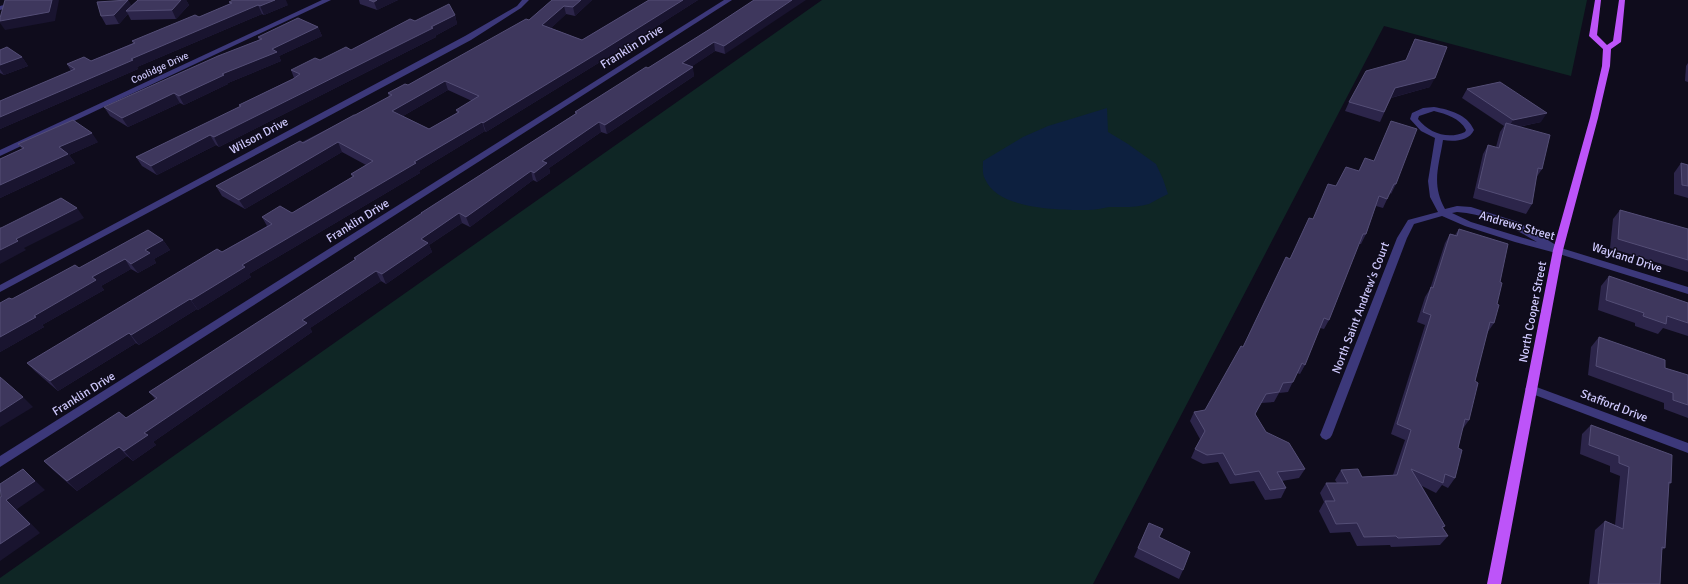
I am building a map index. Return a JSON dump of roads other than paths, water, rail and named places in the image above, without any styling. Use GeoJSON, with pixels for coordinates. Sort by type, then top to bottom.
{"type":"FeatureCollection","features":[{"type":"Feature","properties":{"kind":"main road"},"geometry":{"type":"LineString","coordinates":[[1598,0],[1593,36],[1607,48],[1617,42],[1622,0]]}},
{"type":"Feature","properties":{"kind":"main road","name":"North Cooper Street"},"geometry":{"type":"LineString","coordinates":[[1494,584],[1558,250],[1594,118],[1606,66],[1607,48]]}},
{"type":"Feature","properties":{"kind":"street"},"geometry":{"type":"LineString","coordinates":[[0,8],[22,2],[43,0]]}},
{"type":"Feature","properties":{"kind":"street","name":"Coolidge Drive"},"geometry":{"type":"LineString","coordinates":[[0,153],[328,0]]}},
{"type":"Feature","properties":{"kind":"street","name":"Wilson Drive"},"geometry":{"type":"LineString","coordinates":[[0,289],[468,38],[519,7],[526,0]]}},
{"type":"Feature","properties":{"kind":"street","name":"Franklin Drive"},"geometry":{"type":"LineString","coordinates":[[0,462],[729,0]]}},
{"type":"Feature","properties":{"kind":"street"},"geometry":{"type":"LineString","coordinates":[[1419,111],[1444,111],[1460,117],[1469,126],[1470,130],[1464,137],[1457,138],[1440,136],[1422,129],[1414,119],[1415,115],[1419,111]]}},
{"type":"Feature","properties":{"kind":"street"},"geometry":{"type":"LineString","coordinates":[[1440,136],[1432,180],[1434,197],[1443,214]]}},
{"type":"Feature","properties":{"kind":"street","name":"Andrews Street"},"geometry":{"type":"LineString","coordinates":[[1443,214],[1457,209],[1471,210],[1515,224],[1558,250]]}},
{"type":"Feature","properties":{"kind":"street","name":"Andrews Street"},"geometry":{"type":"LineString","coordinates":[[1443,214],[1468,224],[1518,240],[1558,250]]}},
{"type":"Feature","properties":{"kind":"street","name":"North Saint Andrew's Court"},"geometry":{"type":"LineString","coordinates":[[1326,435],[1402,238],[1411,222],[1443,214]]}},
{"type":"Feature","properties":{"kind":"street","name":"Wayland Drive"},"geometry":{"type":"LineString","coordinates":[[1558,250],[1688,291]]}},
{"type":"Feature","properties":{"kind":"street","name":"Stafford Drive"},"geometry":{"type":"LineString","coordinates":[[1531,389],[1688,448]]}},
{"type":"Feature","properties":{"kind":"water"},"geometry":{"type":"Polygon","coordinates":[[[1107,108],[1108,132],[1156,164],[1168,194],[1149,204],[1139,206],[1109,207],[1088,210],[1062,210],[1031,206],[1003,197],[992,189],[985,179],[983,173],[983,161],[1023,137],[1048,126],[1107,108]]]}}]}
